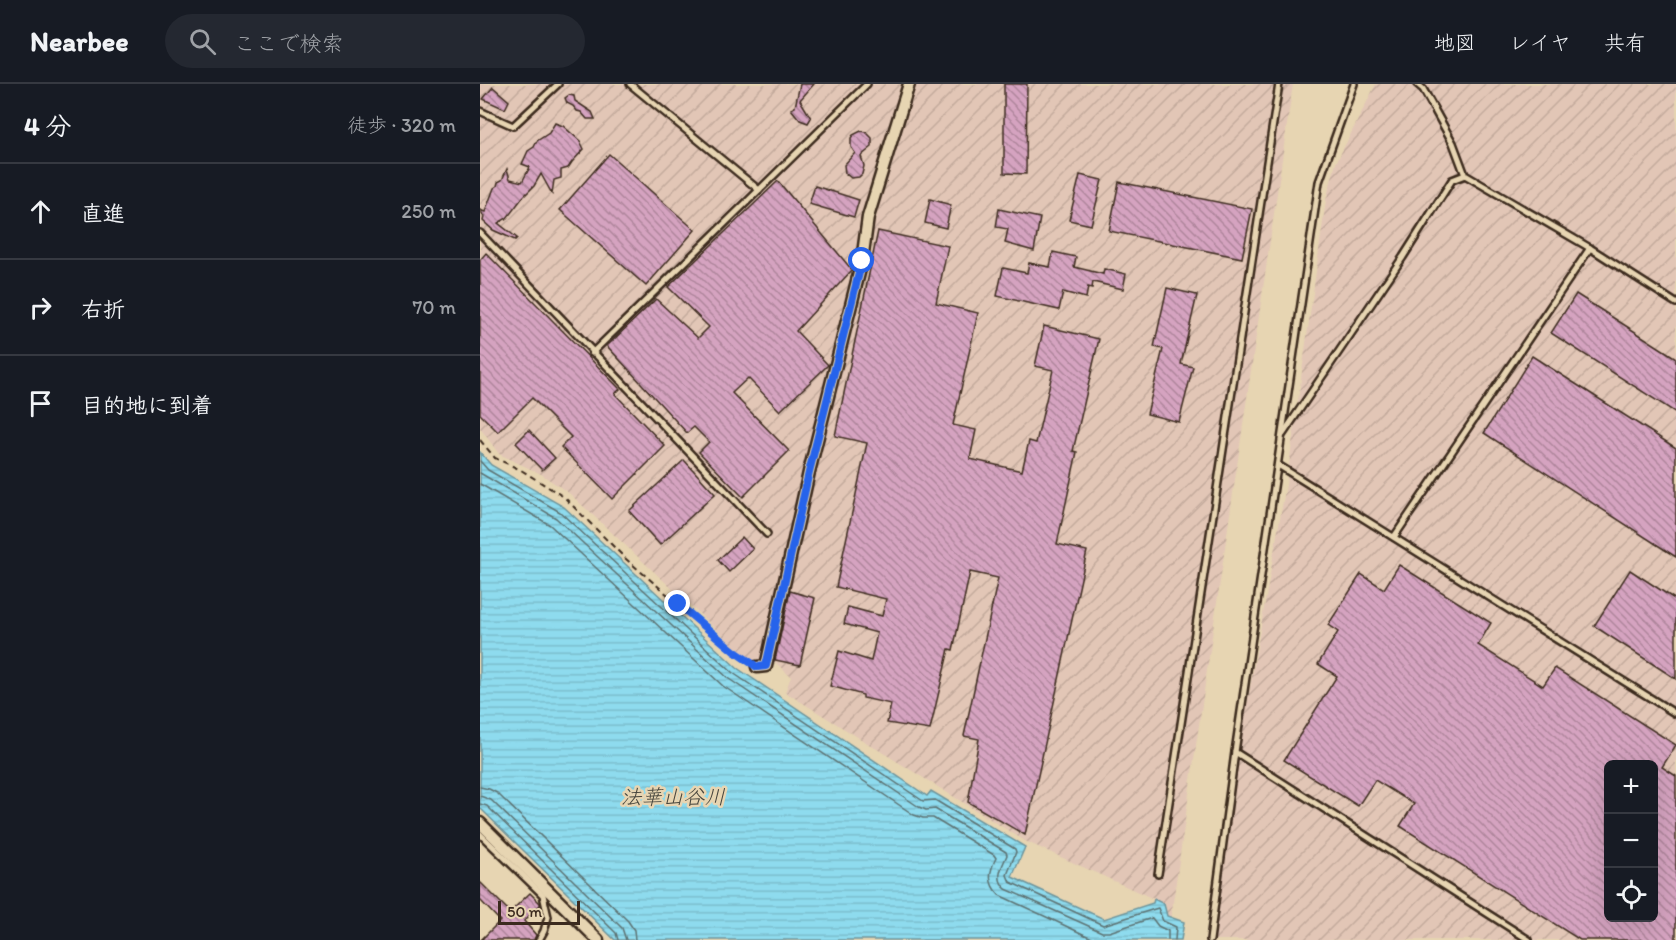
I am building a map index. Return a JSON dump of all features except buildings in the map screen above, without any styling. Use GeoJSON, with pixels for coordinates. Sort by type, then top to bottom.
{"type":"FeatureCollection","features":[{"type":"Feature","properties":{"kind":"street"},"geometry":{"type":"LineString","coordinates":[[757,667],[766,666],[809,472],[862,261],[868,218],[909,84]]}},
{"type":"Feature","properties":{"kind":"street"},"geometry":{"type":"LineString","coordinates":[[480,823],[598,940]]}},
{"type":"Feature","properties":{"kind":"lane"},"geometry":{"type":"LineString","coordinates":[[480,111],[513,126],[558,84]]}},
{"type":"Feature","properties":{"kind":"lane"},"geometry":{"type":"LineString","coordinates":[[630,84],[759,190]]}},
{"type":"Feature","properties":{"kind":"lane"},"geometry":{"type":"LineString","coordinates":[[592,353],[867,84]]}},
{"type":"Feature","properties":{"kind":"lane"},"geometry":{"type":"LineString","coordinates":[[1158,874],[1280,84]]}},
{"type":"Feature","properties":{"kind":"lane"},"geometry":{"type":"LineString","coordinates":[[1210,940],[1235,752],[1319,182],[1354,84]]}},
{"type":"Feature","properties":{"kind":"lane"},"geometry":{"type":"LineString","coordinates":[[1417,84],[1453,143],[1465,175],[1590,248],[1676,303]]}},
{"type":"Feature","properties":{"kind":"lane"},"geometry":{"type":"LineString","coordinates":[[1282,436],[1452,180],[1465,175]]}},
{"type":"Feature","properties":{"kind":"lane"},"geometry":{"type":"LineString","coordinates":[[480,233],[767,534]]}},
{"type":"Feature","properties":{"kind":"lane"},"geometry":{"type":"LineString","coordinates":[[1394,537],[1590,248]]}},
{"type":"Feature","properties":{"kind":"lane"},"geometry":{"type":"LineString","coordinates":[[1278,465],[1676,714]]}},
{"type":"Feature","properties":{"kind":"lane"},"geometry":{"type":"LineString","coordinates":[[1235,752],[1529,940]]}},
{"type":"Feature","properties":{"kind":"lane"},"geometry":{"type":"LineString","coordinates":[[480,834],[543,895],[548,917],[539,940]]}},
{"type":"Feature","properties":{"kind":"path"},"geometry":{"type":"LineString","coordinates":[[480,440],[495,458],[521,470],[564,497],[626,559],[709,630],[757,667]]}},
{"type":"Feature","properties":{"kind":"shaded area"},"geometry":{"type":"Polygon","coordinates":[[[480,84],[901,84],[865,214],[862,253],[763,659],[752,660],[733,645],[570,494],[541,474],[499,454],[480,428],[480,84]]]}},
{"type":"Feature","properties":{"kind":"shaded area"},"geometry":{"type":"Polygon","coordinates":[[[913,84],[1293,84],[1171,916],[1167,916],[1165,904],[1025,841],[785,692],[791,677],[774,661],[814,474],[871,258],[874,224],[913,84]]]}},
{"type":"Feature","properties":{"kind":"shaded area"},"geometry":{"type":"Polygon","coordinates":[[[1376,84],[1676,84],[1676,940],[1205,940],[1287,479],[1326,200],[1336,163],[1376,84]]]}},
{"type":"Feature","properties":{"kind":"water","name":"法華山谷川"},"geometry":{"type":"Polygon","coordinates":[[[480,452],[491,465],[564,507],[737,668],[927,796],[931,791],[1025,847],[1012,877],[1104,919],[1153,903],[1154,899],[1164,904],[1167,916],[1184,922],[1181,940],[615,940],[480,808],[480,452]]]}},
{"type":"Feature","properties":{"kind":"route"},"geometry":{"type":"LineString","coordinates":[[678,604],[734,651],[757,667],[766,666],[809,472],[862,261]]}}]}
